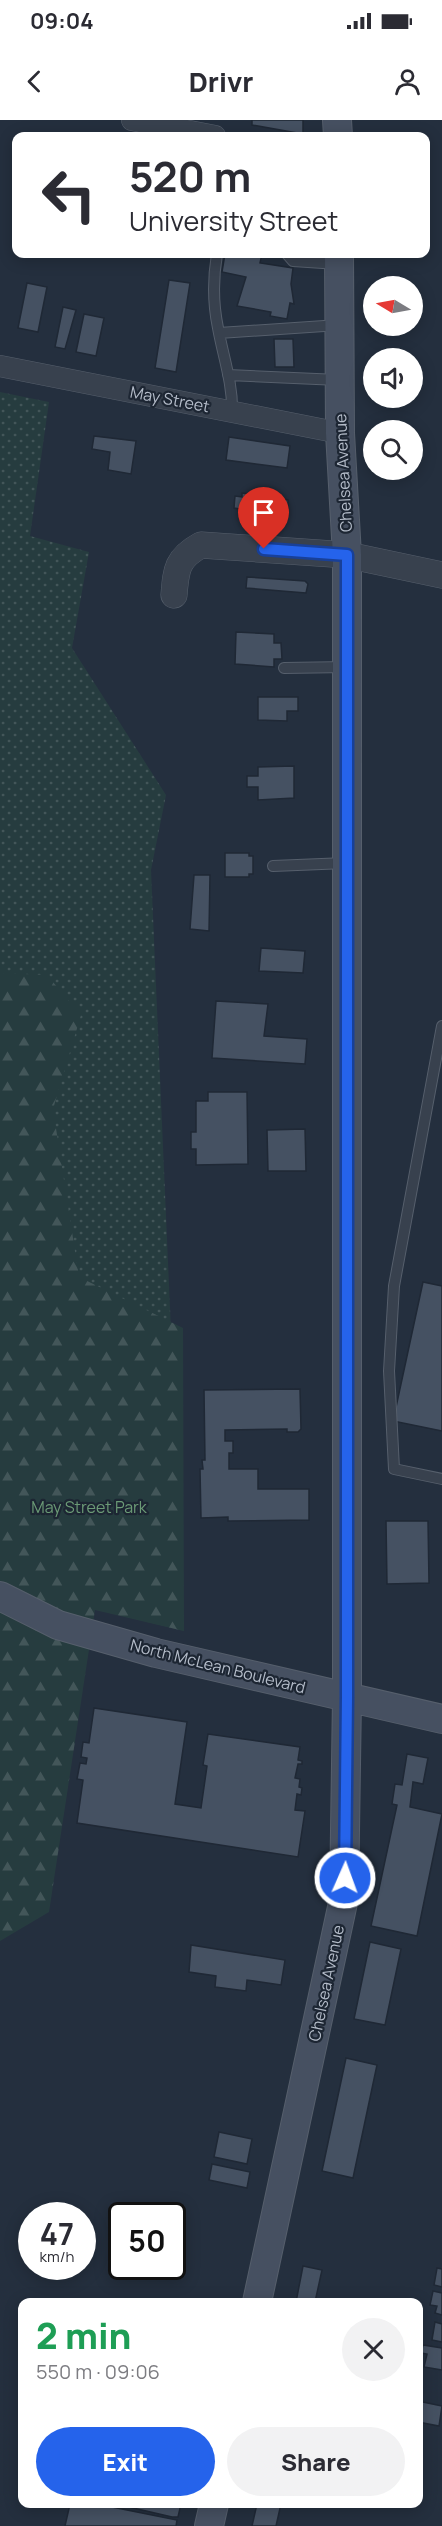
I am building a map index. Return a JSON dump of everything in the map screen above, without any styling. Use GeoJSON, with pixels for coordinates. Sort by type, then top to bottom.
{"type":"FeatureCollection","features":[{"type":"Feature","properties":{"kind":"main road","name":"Chelsea Avenue"},"geometry":{"type":"LineString","coordinates":[[258,2298],[344,1898],[347,1697],[347,555],[340,433],[339,259]]}},
{"type":"Feature","properties":{"kind":"main road","name":"North McLean Boulevard"},"geometry":{"type":"LineString","coordinates":[[0,1596],[69,1628],[156,1653],[442,1719]]}},
{"type":"Feature","properties":{"kind":"main road"},"geometry":{"type":"LineString","coordinates":[[209,2526],[213,2508]]}},
{"type":"Feature","properties":{"kind":"street"},"geometry":{"type":"LineString","coordinates":[[132,120],[194,132]]}},
{"type":"Feature","properties":{"kind":"street","name":"May Street"},"geometry":{"type":"LineString","coordinates":[[0,366],[340,433]]}},
{"type":"Feature","properties":{"kind":"street"},"geometry":{"type":"LineString","coordinates":[[174,595],[180,561],[184,555],[201,545],[347,555],[442,575]]}},
{"type":"Feature","properties":{"kind":"lane"},"geometry":{"type":"LineString","coordinates":[[216,258],[213,278],[219,333],[233,395],[232,412]]}},
{"type":"Feature","properties":{"kind":"lane"},"geometry":{"type":"LineString","coordinates":[[290,258],[293,261],[339,259]]}},
{"type":"Feature","properties":{"kind":"lane"},"geometry":{"type":"LineString","coordinates":[[219,333],[339,325]]}},
{"type":"Feature","properties":{"kind":"lane"},"geometry":{"type":"LineString","coordinates":[[228,375],[340,380]]}},
{"type":"Feature","properties":{"kind":"lane"},"geometry":{"type":"LineString","coordinates":[[284,668],[347,667]]}},
{"type":"Feature","properties":{"kind":"lane"},"geometry":{"type":"LineString","coordinates":[[273,866],[346,863]]}},
{"type":"Feature","properties":{"kind":"lane"},"geometry":{"type":"LineString","coordinates":[[442,1026],[394,1287],[389,1371],[394,1469],[442,1479]]}},
{"type":"Feature","properties":{"kind":"green space","name":"May Street Park"},"geometry":{"type":"Polygon","coordinates":[[[0,392],[49,402],[30,536],[89,552],[72,648],[166,795],[151,870],[184,1631],[95,1609],[0,1564],[0,392]]]}},
{"type":"Feature","properties":{"kind":"green space"},"geometry":{"type":"Polygon","coordinates":[[[0,973],[47,975],[81,1015],[53,1109],[79,1277],[183,1328],[184,1631],[95,1610],[49,1912],[0,1941],[0,973]]]}},
{"type":"Feature","properties":{"kind":"building"},"geometry":{"type":"Polygon","coordinates":[[[252,120],[303,120],[303,132],[292,132],[252,125],[252,120]]]}},
{"type":"Feature","properties":{"kind":"building"},"geometry":{"type":"Polygon","coordinates":[[[224,258],[261,258],[260,263],[293,268],[291,284],[294,304],[290,303],[287,319],[270,316],[271,312],[237,306],[246,277],[222,272],[224,258]]]}},
{"type":"Feature","properties":{"kind":"building"},"geometry":{"type":"Polygon","coordinates":[[[169,280],[190,283],[176,372],[155,368],[169,280]]]}},
{"type":"Feature","properties":{"kind":"building"},"geometry":{"type":"Polygon","coordinates":[[[27,283],[47,287],[38,332],[18,328],[27,283]]]}},
{"type":"Feature","properties":{"kind":"building"},"geometry":{"type":"Polygon","coordinates":[[[63,307],[76,310],[65,349],[55,347],[63,307]]]}},
{"type":"Feature","properties":{"kind":"building"},"geometry":{"type":"Polygon","coordinates":[[[84,314],[104,318],[96,356],[76,352],[84,314]]]}},
{"type":"Feature","properties":{"kind":"building"},"geometry":{"type":"Polygon","coordinates":[[[274,339],[293,339],[294,367],[275,367],[274,339]]]}},
{"type":"Feature","properties":{"kind":"building"},"geometry":{"type":"Polygon","coordinates":[[[94,436],[136,441],[131,474],[108,470],[110,452],[92,449],[94,436]]]}},
{"type":"Feature","properties":{"kind":"building"},"geometry":{"type":"Polygon","coordinates":[[[229,437],[290,446],[287,468],[226,460],[229,437]]]}},
{"type":"Feature","properties":{"kind":"building"},"geometry":{"type":"Polygon","coordinates":[[[242,493],[288,500],[288,517],[234,508],[235,496],[242,497],[242,493]]]}},
{"type":"Feature","properties":{"kind":"building"},"geometry":{"type":"Polygon","coordinates":[[[247,577],[305,581],[308,584],[306,593],[246,588],[247,577]]]}},
{"type":"Feature","properties":{"kind":"building"},"geometry":{"type":"Polygon","coordinates":[[[236,632],[274,634],[274,643],[281,643],[282,659],[274,659],[274,667],[235,664],[236,632]]]}},
{"type":"Feature","properties":{"kind":"building"},"geometry":{"type":"Polygon","coordinates":[[[258,697],[298,697],[298,711],[287,711],[287,721],[258,720],[258,697]]]}},
{"type":"Feature","properties":{"kind":"building"},"geometry":{"type":"Polygon","coordinates":[[[294,766],[294,798],[258,800],[258,787],[247,787],[247,776],[258,776],[258,767],[294,766]]]}},
{"type":"Feature","properties":{"kind":"building"},"geometry":{"type":"Polygon","coordinates":[[[225,853],[249,853],[249,856],[253,856],[253,874],[249,874],[249,877],[225,877],[225,853]]]}},
{"type":"Feature","properties":{"kind":"building"},"geometry":{"type":"Polygon","coordinates":[[[194,875],[210,875],[209,931],[190,929],[194,875]]]}},
{"type":"Feature","properties":{"kind":"building"},"geometry":{"type":"Polygon","coordinates":[[[261,948],[305,951],[303,973],[259,971],[261,948]]]}},
{"type":"Feature","properties":{"kind":"building"},"geometry":{"type":"Polygon","coordinates":[[[216,1001],[268,1004],[264,1036],[307,1039],[305,1064],[212,1058],[216,1001]]]}},
{"type":"Feature","properties":{"kind":"building"},"geometry":{"type":"Polygon","coordinates":[[[208,1092],[247,1092],[248,1164],[196,1165],[196,1149],[191,1149],[191,1132],[196,1132],[196,1101],[208,1101],[208,1092]]]}},
{"type":"Feature","properties":{"kind":"building"},"geometry":{"type":"Polygon","coordinates":[[[305,1129],[306,1171],[268,1171],[267,1130],[305,1129]]]}},
{"type":"Feature","properties":{"kind":"building"},"geometry":{"type":"Polygon","coordinates":[[[423,1282],[442,1286],[442,1431],[393,1421],[423,1282]]]}},
{"type":"Feature","properties":{"kind":"building"},"geometry":{"type":"Polygon","coordinates":[[[300,1389],[301,1429],[298,1432],[287,1432],[287,1429],[225,1430],[225,1441],[233,1441],[233,1453],[229,1453],[229,1469],[258,1469],[258,1489],[309,1489],[309,1520],[228,1521],[228,1517],[201,1518],[200,1469],[203,1469],[202,1460],[205,1460],[204,1390],[300,1389]]]}},
{"type":"Feature","properties":{"kind":"building"},"geometry":{"type":"Polygon","coordinates":[[[386,1521],[428,1521],[429,1583],[387,1584],[386,1521]]]}},
{"type":"Feature","properties":{"kind":"building"},"geometry":{"type":"Polygon","coordinates":[[[94,1708],[187,1722],[175,1804],[201,1808],[207,1766],[203,1765],[208,1734],[300,1747],[298,1760],[302,1761],[302,1764],[298,1764],[295,1778],[300,1779],[299,1787],[302,1788],[301,1795],[297,1794],[295,1810],[305,1811],[298,1857],[77,1823],[83,1780],[77,1779],[80,1763],[86,1764],[87,1758],[81,1757],[83,1742],[89,1743],[94,1708]]]}},
{"type":"Feature","properties":{"kind":"building"},"geometry":{"type":"Polygon","coordinates":[[[407,1754],[428,1758],[423,1784],[413,1782],[410,1807],[442,1814],[417,1936],[371,1926],[397,1805],[392,1804],[395,1784],[402,1785],[407,1754]]]}},
{"type":"Feature","properties":{"kind":"building"},"geometry":{"type":"Polygon","coordinates":[[[370,1942],[401,1949],[385,2025],[354,2019],[370,1942]]]}},
{"type":"Feature","properties":{"kind":"building"},"geometry":{"type":"Polygon","coordinates":[[[191,1945],[285,1960],[281,1985],[247,1980],[246,1991],[215,1987],[216,1976],[189,1972],[191,1945]]]}},
{"type":"Feature","properties":{"kind":"building"},"geometry":{"type":"Polygon","coordinates":[[[346,2058],[377,2065],[353,2178],[322,2171],[346,2058]]]}},
{"type":"Feature","properties":{"kind":"building"},"geometry":{"type":"Polygon","coordinates":[[[219,2132],[252,2139],[247,2164],[214,2157],[219,2132]]]}},
{"type":"Feature","properties":{"kind":"building"},"geometry":{"type":"Polygon","coordinates":[[[212,2164],[250,2172],[247,2188],[209,2180],[212,2164]]]}},
{"type":"Feature","properties":{"kind":"building"},"geometry":{"type":"Polygon","coordinates":[[[303,2266],[322,2270],[316,2298],[297,2298],[303,2266]]]}},
{"type":"Feature","properties":{"kind":"building"},"geometry":{"type":"Polygon","coordinates":[[[437,2268],[442,2269],[442,2287],[434,2285],[437,2268]]]}},
{"type":"Feature","properties":{"kind":"building"},"geometry":{"type":"Polygon","coordinates":[[[433,2291],[442,2293],[442,2315],[435,2313],[437,2306],[430,2305],[433,2291]]]}},
{"type":"Feature","properties":{"kind":"building"},"geometry":{"type":"Polygon","coordinates":[[[435,2322],[442,2324],[442,2342],[432,2340],[435,2322]]]}},
{"type":"Feature","properties":{"kind":"building"},"geometry":{"type":"Polygon","coordinates":[[[423,2345],[442,2348],[442,2370],[424,2367],[427,2354],[423,2353],[423,2345]]]}},
{"type":"Feature","properties":{"kind":"building"},"geometry":{"type":"Polygon","coordinates":[[[423,2402],[442,2406],[439,2426],[423,2423],[423,2402]]]}},
{"type":"Feature","properties":{"kind":"building"},"geometry":{"type":"Polygon","coordinates":[[[69,2508],[117,2508],[177,2520],[176,2526],[65,2526],[69,2508]]]}},
{"type":"Feature","properties":{"kind":"building"},"geometry":{"type":"Polygon","coordinates":[[[133,2508],[180,2508],[178,2517],[133,2508]]]}},
{"type":"Feature","properties":{"kind":"building"},"geometry":{"type":"Polygon","coordinates":[[[256,2508],[280,2508],[276,2526],[252,2526],[256,2508]]]}},
{"type":"Feature","properties":{"kind":"route"},"geometry":{"type":"LineString","coordinates":[[264,549],[347,555],[347,1818],[345,1878]]}}]}
